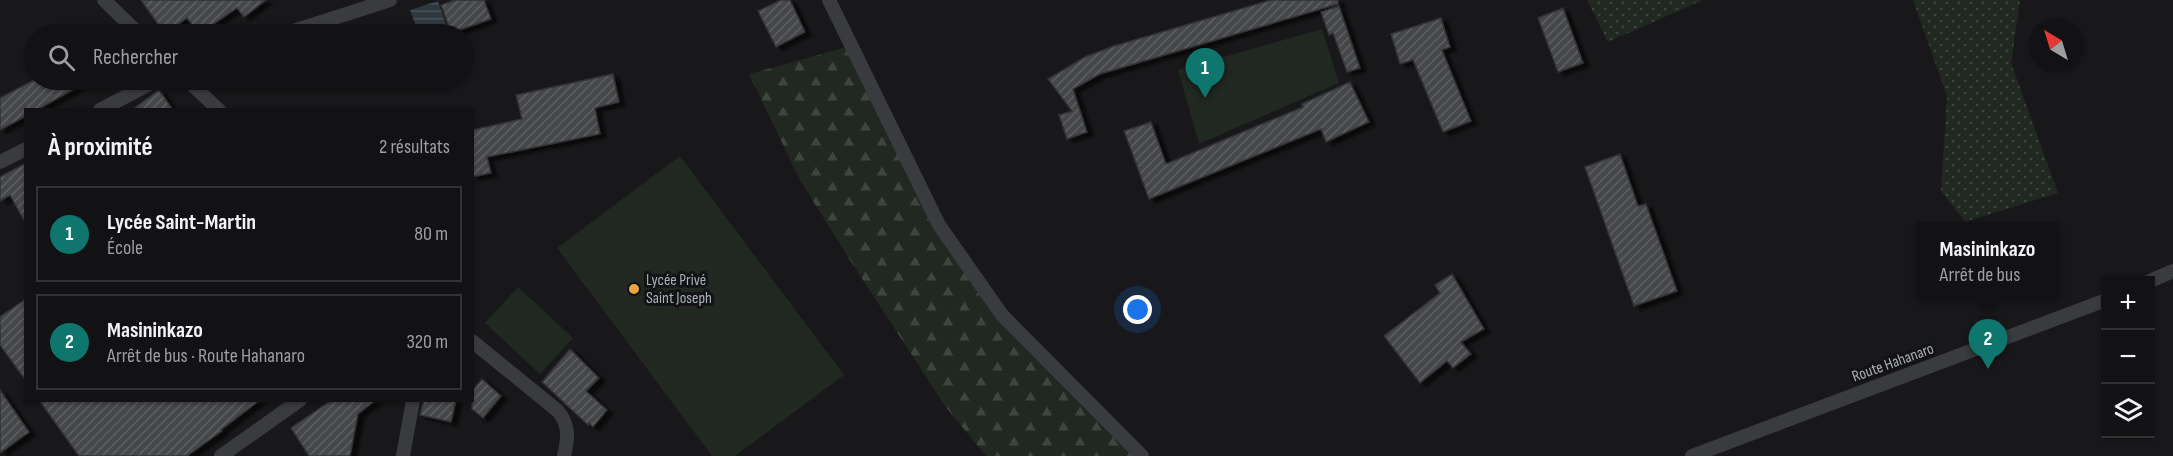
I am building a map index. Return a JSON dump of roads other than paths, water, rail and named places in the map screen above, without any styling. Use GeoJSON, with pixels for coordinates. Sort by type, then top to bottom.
{"type":"FeatureCollection","features":[{"type":"Feature","properties":{"kind":"street"},"geometry":{"type":"LineString","coordinates":[[104,0],[129,24]]}},
{"type":"Feature","properties":{"kind":"street"},"geometry":{"type":"LineString","coordinates":[[315,24],[390,0]]}},
{"type":"Feature","properties":{"kind":"street"},"geometry":{"type":"LineString","coordinates":[[829,0],[909,166],[945,234],[1002,315],[1142,456]]}},
{"type":"Feature","properties":{"kind":"street"},"geometry":{"type":"LineString","coordinates":[[104,108],[138,90]]}},
{"type":"Feature","properties":{"kind":"street"},"geometry":{"type":"LineString","coordinates":[[198,90],[217,108]]}},
{"type":"Feature","properties":{"kind":"street"},"geometry":{"type":"LineString","coordinates":[[0,162],[24,150]]}},
{"type":"Feature","properties":{"kind":"street"},"geometry":{"type":"LineString","coordinates":[[2155,279],[2173,271]]}},
{"type":"Feature","properties":{"kind":"street","name":"Route Hahanaro"},"geometry":{"type":"LineString","coordinates":[[1692,456],[2101,302]]}},
{"type":"Feature","properties":{"kind":"street"},"geometry":{"type":"LineString","coordinates":[[474,343],[558,411],[566,421],[568,434],[564,456]]}},
{"type":"Feature","properties":{"kind":"street"},"geometry":{"type":"LineString","coordinates":[[221,456],[297,402]]}},
{"type":"Feature","properties":{"kind":"street"},"geometry":{"type":"LineString","coordinates":[[403,456],[413,402]]}},
{"type":"Feature","properties":{"kind":"place","name":"Lycée Saint-Martin"},"geometry":{"type":"Point","coordinates":[1205,98]}},
{"type":"Feature","properties":{"kind":"place","name":"Lycée Privé Saint Joseph"},"geometry":{"type":"Point","coordinates":[634,289]}},
{"type":"Feature","properties":{"kind":"place","name":"Masininkazo"},"geometry":{"type":"Point","coordinates":[1988,369]}}]}
